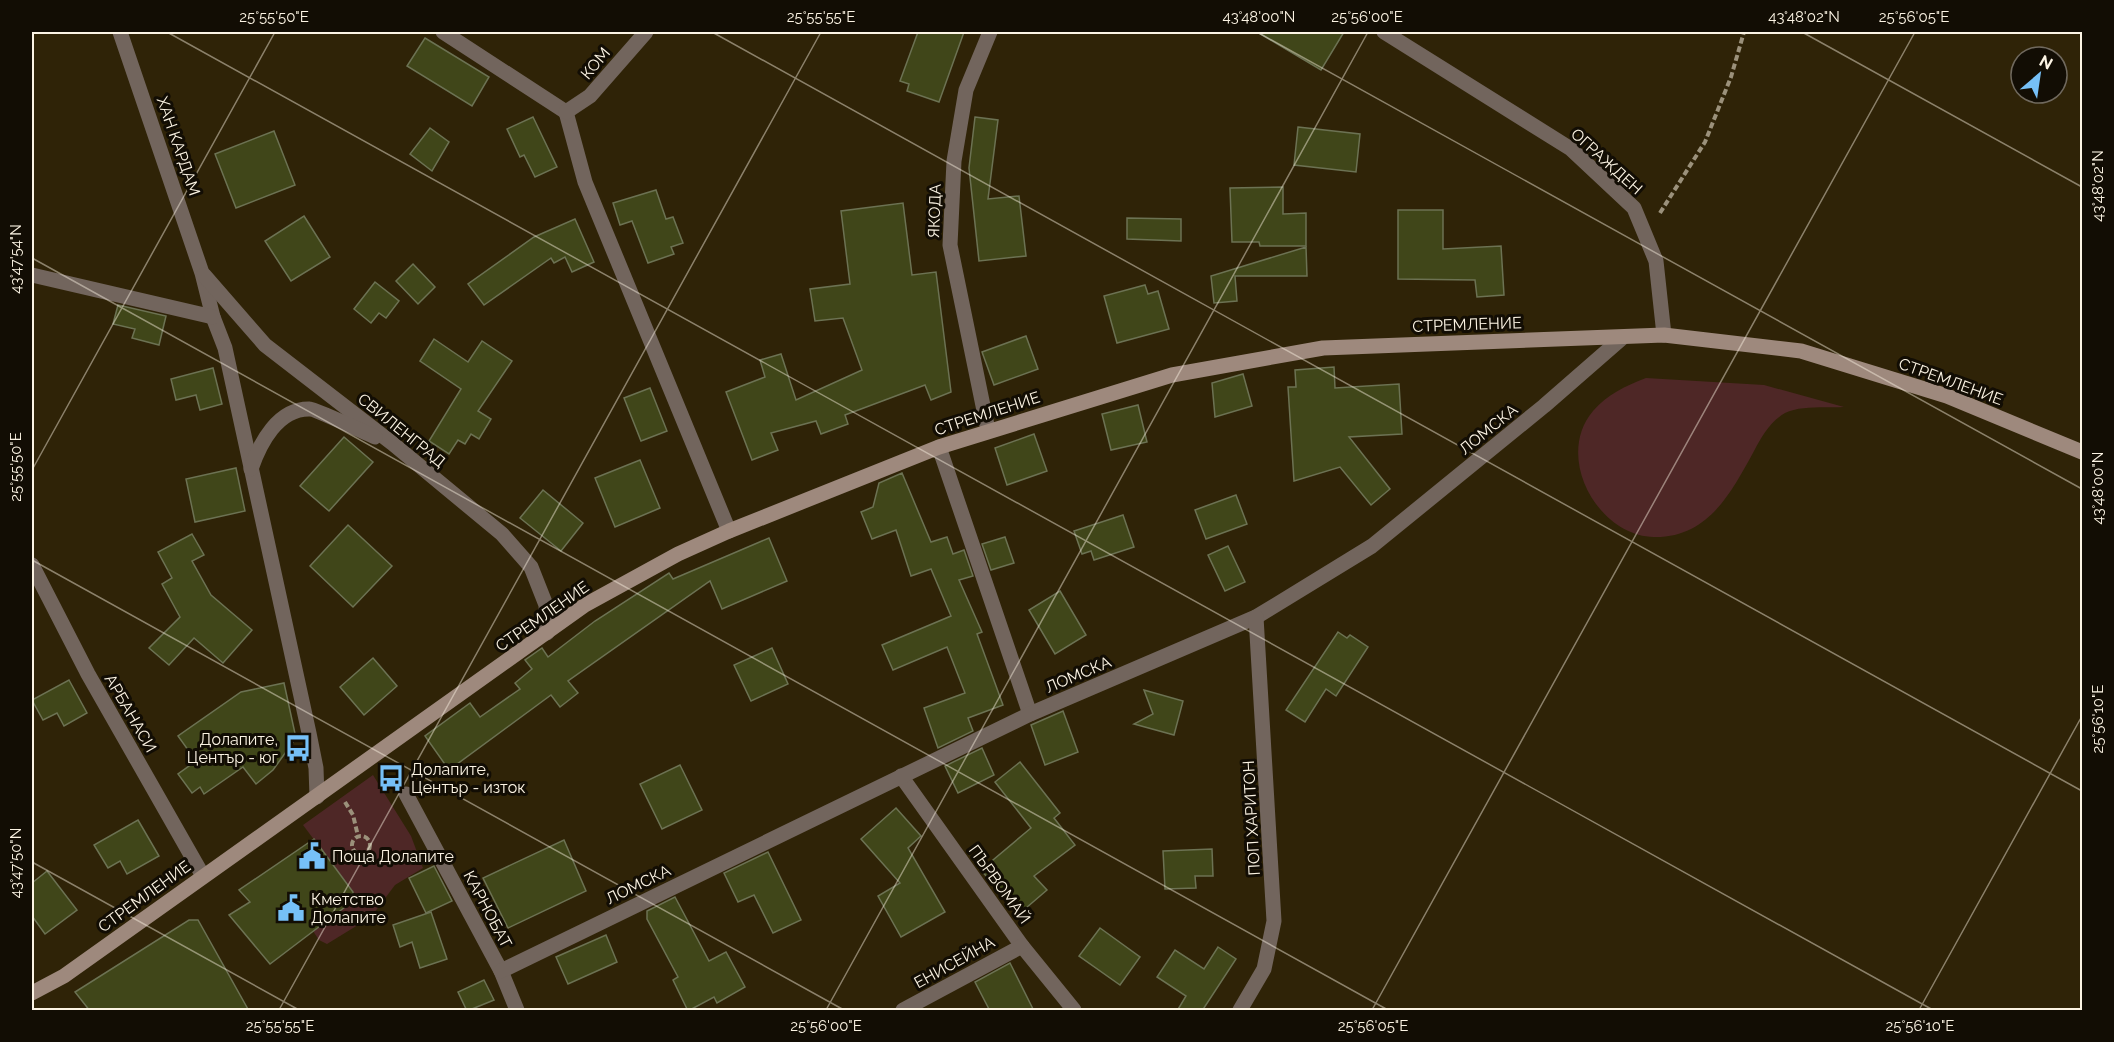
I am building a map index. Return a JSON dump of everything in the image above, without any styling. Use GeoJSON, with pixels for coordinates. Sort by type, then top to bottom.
{"type":"FeatureCollection","features":[{"type":"Feature","properties":{"kind":"street","name":"ХАН КАРДАМ"},"geometry":{"type":"LineString","coordinates":[[120,32],[202,273],[213,317],[225,348],[316,768],[316,797]]}},
{"type":"Feature","properties":{"kind":"street"},"geometry":{"type":"LineString","coordinates":[[443,32],[566,112],[585,182],[729,531]]}},
{"type":"Feature","properties":{"kind":"street","name":"КОМ"},"geometry":{"type":"LineString","coordinates":[[566,112],[590,96],[646,32]]}},
{"type":"Feature","properties":{"kind":"street","name":"ЯКОДА"},"geometry":{"type":"LineString","coordinates":[[988,430],[950,245],[954,161],[966,90],[990,32]]}},
{"type":"Feature","properties":{"kind":"street","name":"ОГРАЖДЕН"},"geometry":{"type":"LineString","coordinates":[[1384,32],[1571,149],[1634,208],[1656,261],[1664,335]]}},
{"type":"Feature","properties":{"kind":"street","name":"СВИЛЕНГРАД"},"geometry":{"type":"LineString","coordinates":[[202,273],[265,345],[392,443],[502,534],[531,567],[546,605],[547,633]]}},
{"type":"Feature","properties":{"kind":"street"},"geometry":{"type":"LineString","coordinates":[[32,275],[213,317]]}},
{"type":"Feature","properties":{"kind":"street","name":"СТРЕМЛЕНИЕ"},"geometry":{"type":"LineString","coordinates":[[32,993],[64,976],[203,876],[335,786],[585,605],[678,554],[729,531],[939,447],[1172,375],[1323,348],[1664,335],[1801,351],[1947,396],[2082,452]]}},
{"type":"Feature","properties":{"kind":"street","name":"ЛОМСКА"},"geometry":{"type":"LineString","coordinates":[[501,971],[1030,714],[1256,617],[1372,546],[1544,406],[1622,338]]}},
{"type":"Feature","properties":{"kind":"street"},"geometry":{"type":"LineString","coordinates":[[251,469],[267,436],[280,420],[294,412],[312,408],[392,443]]}},
{"type":"Feature","properties":{"kind":"street"},"geometry":{"type":"LineString","coordinates":[[939,447],[1030,714]]}},
{"type":"Feature","properties":{"kind":"street","name":"АРБАНАСИ"},"geometry":{"type":"LineString","coordinates":[[32,565],[88,674],[203,876]]}},
{"type":"Feature","properties":{"kind":"street","name":"ПОП ХАРИТОН"},"geometry":{"type":"LineString","coordinates":[[1240,1011],[1264,969],[1274,921],[1256,617]]}},
{"type":"Feature","properties":{"kind":"street","name":"ПЪРВОМАЙ"},"geometry":{"type":"LineString","coordinates":[[901,776],[1022,946],[1074,1011]]}},
{"type":"Feature","properties":{"kind":"street","name":"КАРНОБАТ"},"geometry":{"type":"LineString","coordinates":[[406,794],[501,971],[517,1011]]}},
{"type":"Feature","properties":{"kind":"street","name":"ЕНИСЕЙНА"},"geometry":{"type":"LineString","coordinates":[[903,1011],[1022,946]]}},
{"type":"Feature","properties":{"kind":"path"},"geometry":{"type":"LineString","coordinates":[[1646,237],[1705,142],[1731,77],[1744,32]]}},
{"type":"Feature","properties":{"kind":"path"},"geometry":{"type":"LineString","coordinates":[[335,786],[353,815],[358,836]]}},
{"type":"Feature","properties":{"kind":"path"},"geometry":{"type":"LineString","coordinates":[[358,836],[365,837],[369,842],[366,853],[361,854],[353,849],[353,839],[358,836]]}},
{"type":"Feature","properties":{"kind":"shaded area"},"geometry":{"type":"Polygon","coordinates":[[[1646,378],[1764,385],[1844,407],[1814,407],[1785,413],[1763,435],[1736,482],[1716,510],[1689,530],[1654,537],[1634,533],[1615,523],[1600,509],[1588,491],[1580,471],[1578,450],[1582,430],[1593,411],[1617,391],[1646,378]]]}},
{"type":"Feature","properties":{"kind":"shaded area"},"geometry":{"type":"Polygon","coordinates":[[[373,775],[411,836],[423,868],[395,885],[371,917],[327,944],[319,940],[313,931],[357,897],[303,825],[373,775]]]}},
{"type":"Feature","properties":{"kind":"building"},"geometry":{"type":"Polygon","coordinates":[[[918,32],[964,32],[939,102],[907,91],[909,84],[900,81],[918,32]]]}},
{"type":"Feature","properties":{"kind":"building"},"geometry":{"type":"Polygon","coordinates":[[[1257,32],[1344,32],[1321,70],[1257,32]]]}},
{"type":"Feature","properties":{"kind":"building"},"geometry":{"type":"Polygon","coordinates":[[[425,38],[489,77],[472,106],[407,66],[425,38]]]}},
{"type":"Feature","properties":{"kind":"building"},"geometry":{"type":"Polygon","coordinates":[[[533,117],[557,167],[535,177],[524,155],[520,157],[507,129],[533,117]]]}},
{"type":"Feature","properties":{"kind":"building"},"geometry":{"type":"Polygon","coordinates":[[[975,117],[998,120],[988,199],[1019,196],[1026,256],[979,261],[969,168],[975,117]]]}},
{"type":"Feature","properties":{"kind":"building"},"geometry":{"type":"Polygon","coordinates":[[[1298,127],[1360,134],[1356,172],[1294,165],[1298,127]]]}},
{"type":"Feature","properties":{"kind":"building"},"geometry":{"type":"Polygon","coordinates":[[[430,128],[449,142],[432,171],[410,154],[430,128]]]}},
{"type":"Feature","properties":{"kind":"building"},"geometry":{"type":"Polygon","coordinates":[[[274,131],[295,185],[236,208],[215,154],[274,131]]]}},
{"type":"Feature","properties":{"kind":"building"},"geometry":{"type":"Polygon","coordinates":[[[1283,187],[1283,214],[1306,213],[1306,246],[1260,246],[1259,242],[1232,242],[1230,188],[1283,187]]]}},
{"type":"Feature","properties":{"kind":"building"},"geometry":{"type":"Polygon","coordinates":[[[656,190],[666,219],[673,217],[683,243],[671,247],[674,254],[648,263],[632,221],[620,225],[613,203],[656,190]]]}},
{"type":"Feature","properties":{"kind":"building"},"geometry":{"type":"Polygon","coordinates":[[[903,203],[912,275],[936,272],[951,392],[931,400],[925,385],[845,415],[848,424],[821,434],[816,421],[771,433],[778,450],[752,460],[726,392],[765,377],[760,360],[781,354],[796,400],[862,370],[843,318],[815,321],[810,289],[850,284],[841,211],[903,203]]]}},
{"type":"Feature","properties":{"kind":"building"},"geometry":{"type":"Polygon","coordinates":[[[1398,210],[1443,210],[1443,249],[1501,246],[1504,295],[1477,297],[1475,280],[1398,279],[1398,210]]]}},
{"type":"Feature","properties":{"kind":"building"},"geometry":{"type":"Polygon","coordinates":[[[304,216],[330,257],[291,281],[265,241],[304,216]]]}},
{"type":"Feature","properties":{"kind":"building"},"geometry":{"type":"Polygon","coordinates":[[[1127,218],[1181,219],[1181,241],[1127,239],[1127,218]]]}},
{"type":"Feature","properties":{"kind":"building"},"geometry":{"type":"Polygon","coordinates":[[[575,219],[594,262],[572,272],[565,257],[554,263],[551,258],[484,305],[468,284],[534,237],[575,219]]]}},
{"type":"Feature","properties":{"kind":"building"},"geometry":{"type":"Polygon","coordinates":[[[1306,247],[1307,276],[1235,276],[1237,301],[1214,303],[1211,276],[1306,247]]]}},
{"type":"Feature","properties":{"kind":"building"},"geometry":{"type":"Polygon","coordinates":[[[413,264],[435,287],[418,304],[396,281],[413,264]]]}},
{"type":"Feature","properties":{"kind":"building"},"geometry":{"type":"Polygon","coordinates":[[[375,282],[399,301],[386,318],[379,313],[371,323],[354,309],[375,282]]]}},
{"type":"Feature","properties":{"kind":"building"},"geometry":{"type":"Polygon","coordinates":[[[1145,285],[1148,294],[1158,291],[1169,329],[1117,343],[1104,296],[1145,285]]]}},
{"type":"Feature","properties":{"kind":"building"},"geometry":{"type":"Polygon","coordinates":[[[118,305],[166,316],[159,345],[132,338],[135,329],[113,324],[118,305]]]}},
{"type":"Feature","properties":{"kind":"building"},"geometry":{"type":"Polygon","coordinates":[[[1026,336],[1038,369],[994,385],[982,352],[1026,336]]]}},
{"type":"Feature","properties":{"kind":"building"},"geometry":{"type":"Polygon","coordinates":[[[434,339],[468,362],[482,341],[512,361],[478,411],[491,419],[479,439],[471,434],[465,444],[458,440],[449,454],[429,441],[461,389],[420,361],[434,339]]]}},
{"type":"Feature","properties":{"kind":"building"},"geometry":{"type":"Polygon","coordinates":[[[1334,367],[1335,388],[1399,384],[1402,434],[1349,437],[1390,489],[1371,505],[1340,467],[1294,481],[1288,387],[1296,387],[1295,370],[1334,367]]]}},
{"type":"Feature","properties":{"kind":"building"},"geometry":{"type":"Polygon","coordinates":[[[213,368],[222,404],[200,410],[196,395],[176,400],[171,379],[213,368]]]}},
{"type":"Feature","properties":{"kind":"building"},"geometry":{"type":"Polygon","coordinates":[[[1243,374],[1252,406],[1215,417],[1212,383],[1243,374]]]}},
{"type":"Feature","properties":{"kind":"building"},"geometry":{"type":"Polygon","coordinates":[[[650,388],[667,431],[641,441],[624,398],[650,388]]]}},
{"type":"Feature","properties":{"kind":"building"},"geometry":{"type":"Polygon","coordinates":[[[1138,405],[1147,442],[1111,450],[1102,414],[1138,405]]]}},
{"type":"Feature","properties":{"kind":"building"},"geometry":{"type":"Polygon","coordinates":[[[1034,434],[1047,471],[1007,485],[995,448],[1034,434]]]}},
{"type":"Feature","properties":{"kind":"building"},"geometry":{"type":"Polygon","coordinates":[[[344,437],[373,462],[329,511],[300,486],[344,437]]]}},
{"type":"Feature","properties":{"kind":"building"},"geometry":{"type":"Polygon","coordinates":[[[640,460],[660,508],[615,527],[595,478],[640,460]]]}},
{"type":"Feature","properties":{"kind":"building"},"geometry":{"type":"Polygon","coordinates":[[[236,468],[245,511],[195,522],[186,479],[236,468]]]}},
{"type":"Feature","properties":{"kind":"building"},"geometry":{"type":"Polygon","coordinates":[[[902,473],[931,542],[947,537],[953,554],[964,550],[973,576],[959,580],[982,632],[977,634],[1003,705],[968,718],[973,731],[938,748],[924,708],[965,693],[947,647],[893,670],[882,645],[951,616],[931,569],[911,576],[896,530],[872,539],[861,512],[873,507],[879,483],[902,473]]]}},
{"type":"Feature","properties":{"kind":"building"},"geometry":{"type":"Polygon","coordinates":[[[543,490],[583,523],[561,551],[520,518],[543,490]]]}},
{"type":"Feature","properties":{"kind":"building"},"geometry":{"type":"Polygon","coordinates":[[[1236,495],[1247,524],[1206,539],[1195,510],[1236,495]]]}},
{"type":"Feature","properties":{"kind":"building"},"geometry":{"type":"Polygon","coordinates":[[[1123,515],[1134,547],[1094,560],[1091,551],[1082,554],[1074,531],[1123,515]]]}},
{"type":"Feature","properties":{"kind":"building"},"geometry":{"type":"Polygon","coordinates":[[[348,525],[392,566],[353,607],[310,566],[348,525]]]}},
{"type":"Feature","properties":{"kind":"building"},"geometry":{"type":"Polygon","coordinates":[[[192,534],[204,555],[192,561],[211,595],[252,630],[223,663],[194,638],[169,665],[149,648],[180,617],[162,584],[172,578],[158,552],[192,534]]]}},
{"type":"Feature","properties":{"kind":"building"},"geometry":{"type":"Polygon","coordinates":[[[1005,537],[1014,563],[991,570],[982,544],[1005,537]]]}},
{"type":"Feature","properties":{"kind":"building"},"geometry":{"type":"Polygon","coordinates":[[[769,538],[787,581],[722,609],[710,581],[568,681],[578,693],[560,707],[551,695],[449,770],[425,736],[470,703],[480,717],[520,689],[515,683],[532,669],[525,660],[542,648],[548,657],[595,621],[669,573],[673,579],[769,538]]]}},
{"type":"Feature","properties":{"kind":"building"},"geometry":{"type":"Polygon","coordinates":[[[1228,546],[1245,582],[1225,591],[1208,555],[1228,546]]]}},
{"type":"Feature","properties":{"kind":"building"},"geometry":{"type":"Polygon","coordinates":[[[1060,591],[1086,635],[1055,654],[1029,610],[1060,591]]]}},
{"type":"Feature","properties":{"kind":"building"},"geometry":{"type":"Polygon","coordinates":[[[1338,632],[1347,638],[1350,635],[1368,647],[1336,696],[1326,689],[1305,722],[1286,710],[1338,632]]]}},
{"type":"Feature","properties":{"kind":"building"},"geometry":{"type":"Polygon","coordinates":[[[772,648],[788,684],[751,701],[734,665],[772,648]]]}},
{"type":"Feature","properties":{"kind":"building"},"geometry":{"type":"Polygon","coordinates":[[[373,658],[397,686],[364,715],[340,687],[373,658]]]}},
{"type":"Feature","properties":{"kind":"building"},"geometry":{"type":"Polygon","coordinates":[[[69,680],[87,713],[64,726],[57,713],[43,720],[32,700],[69,680]]]}},
{"type":"Feature","properties":{"kind":"building"},"geometry":{"type":"Polygon","coordinates":[[[284,683],[296,738],[273,770],[256,784],[243,767],[204,794],[200,787],[192,793],[178,774],[196,761],[178,736],[241,692],[284,683]]]}},
{"type":"Feature","properties":{"kind":"building"},"geometry":{"type":"Polygon","coordinates":[[[1144,690],[1183,701],[1174,735],[1134,724],[1153,714],[1144,690]]]}},
{"type":"Feature","properties":{"kind":"building"},"geometry":{"type":"Polygon","coordinates":[[[1063,711],[1078,752],[1045,765],[1031,725],[1063,711]]]}},
{"type":"Feature","properties":{"kind":"building"},"geometry":{"type":"Polygon","coordinates":[[[982,748],[994,775],[958,793],[945,766],[982,748]]]}},
{"type":"Feature","properties":{"kind":"building"},"geometry":{"type":"Polygon","coordinates":[[[1020,762],[1060,813],[1054,818],[1075,845],[1034,876],[1047,890],[1019,914],[981,870],[1031,828],[995,782],[1020,762]]]}},
{"type":"Feature","properties":{"kind":"building"},"geometry":{"type":"Polygon","coordinates":[[[680,765],[702,810],[662,829],[640,784],[680,765]]]}},
{"type":"Feature","properties":{"kind":"building"},"geometry":{"type":"Polygon","coordinates":[[[896,808],[921,836],[908,848],[945,912],[901,937],[878,896],[900,883],[861,839],[896,808]]]}},
{"type":"Feature","properties":{"kind":"building"},"geometry":{"type":"Polygon","coordinates":[[[138,820],[159,856],[127,874],[120,861],[108,868],[94,845],[138,820]]]}},
{"type":"Feature","properties":{"kind":"building","name":"Кметство Долапите"},"geometry":{"type":"Polygon","coordinates":[[[314,839],[353,892],[353,901],[270,964],[229,915],[250,902],[239,890],[314,839]]]}},
{"type":"Feature","properties":{"kind":"building"},"geometry":{"type":"Polygon","coordinates":[[[564,840],[586,891],[508,928],[483,878],[564,840]]]}},
{"type":"Feature","properties":{"kind":"building"},"geometry":{"type":"Polygon","coordinates":[[[1212,849],[1213,876],[1195,876],[1196,888],[1165,889],[1163,851],[1212,849]]]}},
{"type":"Feature","properties":{"kind":"building"},"geometry":{"type":"Polygon","coordinates":[[[768,852],[801,920],[773,933],[754,895],[738,902],[724,873],[768,852]]]}},
{"type":"Feature","properties":{"kind":"building"},"geometry":{"type":"Polygon","coordinates":[[[434,866],[452,901],[426,913],[409,878],[434,866]]]}},
{"type":"Feature","properties":{"kind":"building"},"geometry":{"type":"Polygon","coordinates":[[[47,871],[77,910],[45,934],[32,916],[32,883],[47,871]]]}},
{"type":"Feature","properties":{"kind":"building"},"geometry":{"type":"Polygon","coordinates":[[[675,897],[709,961],[726,952],[745,987],[717,1003],[714,997],[688,1011],[673,980],[678,977],[647,919],[647,911],[675,897]]]}},
{"type":"Feature","properties":{"kind":"building"},"geometry":{"type":"Polygon","coordinates":[[[431,912],[447,959],[420,968],[412,942],[400,947],[393,925],[431,912]]]}},
{"type":"Feature","properties":{"kind":"building"},"geometry":{"type":"Polygon","coordinates":[[[189,920],[198,920],[249,1011],[90,1011],[75,992],[189,920]]]}},
{"type":"Feature","properties":{"kind":"building"},"geometry":{"type":"Polygon","coordinates":[[[1100,928],[1140,957],[1120,985],[1079,956],[1100,928]]]}},
{"type":"Feature","properties":{"kind":"building"},"geometry":{"type":"Polygon","coordinates":[[[606,935],[617,962],[568,984],[556,957],[606,935]]]}},
{"type":"Feature","properties":{"kind":"building"},"geometry":{"type":"Polygon","coordinates":[[[1218,947],[1236,959],[1202,1011],[1177,1011],[1186,996],[1157,977],[1175,950],[1204,969],[1218,947]]]}},
{"type":"Feature","properties":{"kind":"building"},"geometry":{"type":"Polygon","coordinates":[[[1010,963],[1034,1011],[990,1011],[975,982],[1010,963]]]}},
{"type":"Feature","properties":{"kind":"building"},"geometry":{"type":"Polygon","coordinates":[[[484,980],[494,1000],[467,1011],[458,992],[484,980]]]}},
{"type":"Feature","properties":{"kind":"place","name":"Долапите, Център - юг"},"geometry":{"type":"Point","coordinates":[298,748]}},
{"type":"Feature","properties":{"kind":"place","name":"Долапите, Център - изток"},"geometry":{"type":"Point","coordinates":[391,778]}},
{"type":"Feature","properties":{"kind":"place","name":"Поща Долапите"},"geometry":{"type":"Point","coordinates":[312,856]}},
{"type":"Feature","properties":{"kind":"place","name":"Кметство Долапите"},"geometry":{"type":"Point","coordinates":[291,908]}}]}
